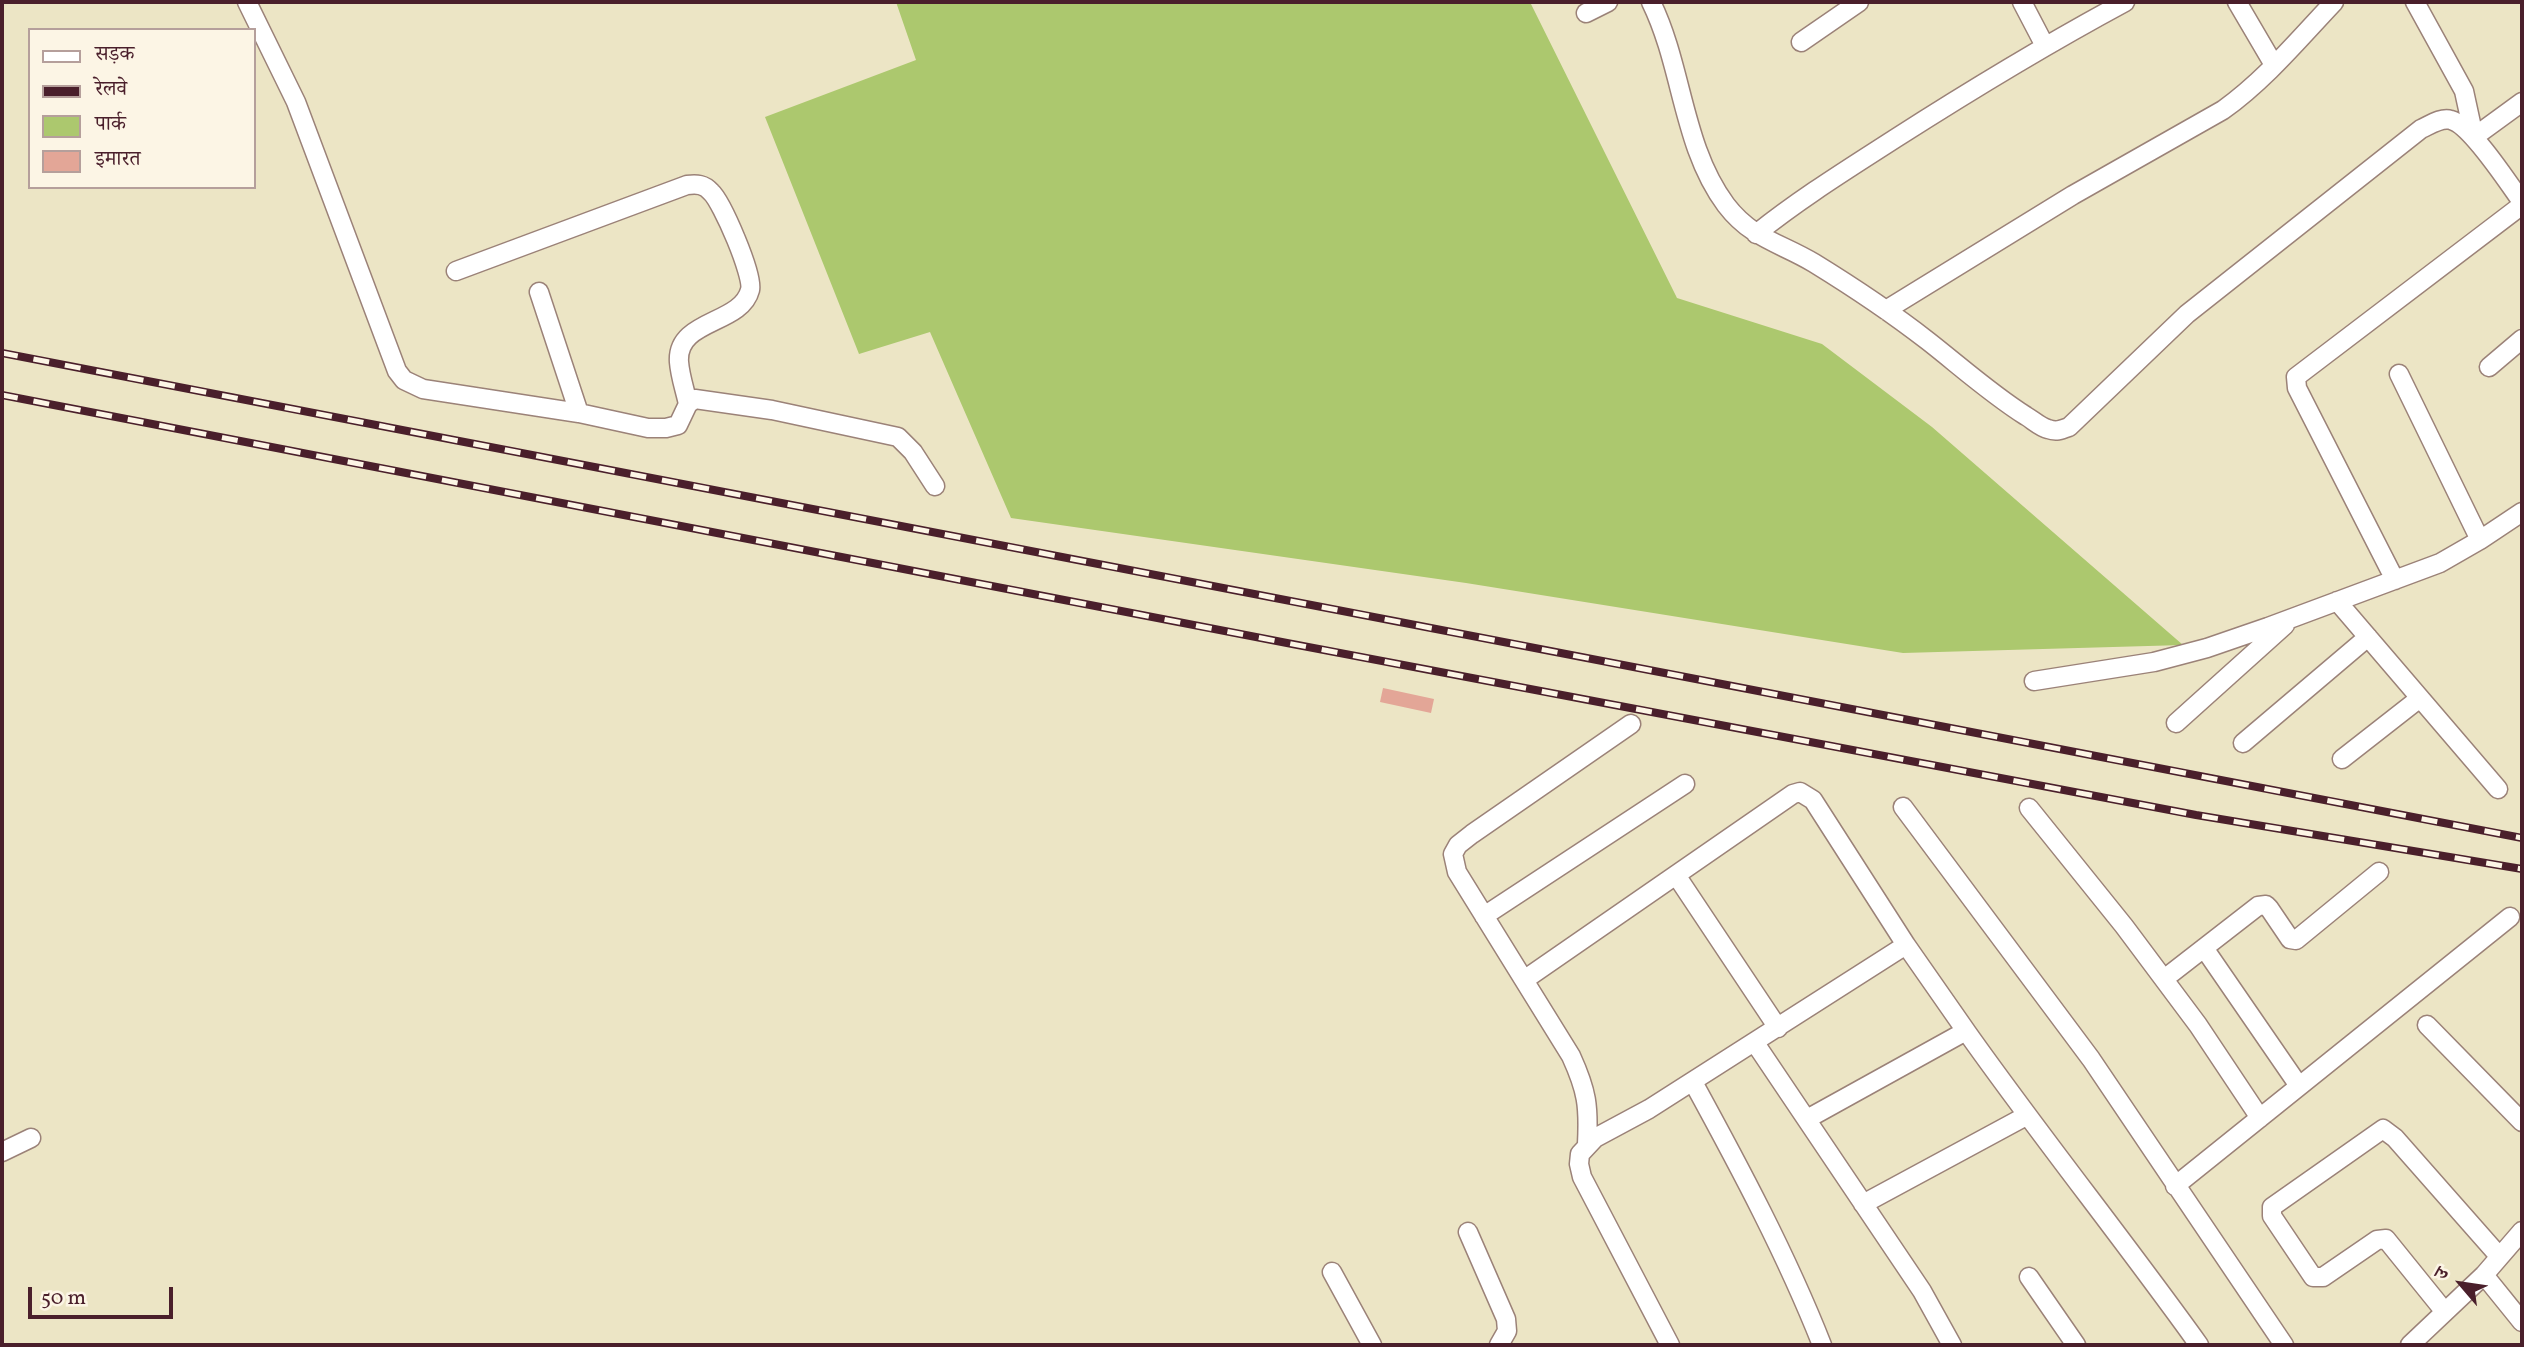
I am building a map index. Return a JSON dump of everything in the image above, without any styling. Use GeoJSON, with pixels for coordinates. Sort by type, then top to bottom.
{"type":"FeatureCollection","features":[{"type":"Feature","properties":{"kind":"street"},"geometry":{"type":"LineString","coordinates":[[247,2],[296,102],[397,372],[404,380],[423,389],[579,413],[648,428],[678,425],[688,404],[695,399],[719,401],[890,434],[906,442],[935,486]]}},
{"type":"Feature","properties":{"kind":"street"},"geometry":{"type":"LineString","coordinates":[[1586,13],[1608,2]]}},
{"type":"Feature","properties":{"kind":"street"},"geometry":{"type":"LineString","coordinates":[[1651,2],[1668,44],[1701,163],[1727,206],[1756,233],[1814,263],[1886,310],[2015,409],[2046,429],[2058,431],[2069,427],[2187,314],[2421,130],[2441,120],[2452,120],[2474,137],[2522,203],[2296,377],[2297,388],[2395,580]]}},
{"type":"Feature","properties":{"kind":"street"},"geometry":{"type":"LineString","coordinates":[[1801,42],[1859,2]]}},
{"type":"Feature","properties":{"kind":"street"},"geometry":{"type":"LineString","coordinates":[[2022,2],[2045,46]]}},
{"type":"Feature","properties":{"kind":"street"},"geometry":{"type":"LineString","coordinates":[[1756,233],[1812,191],[2045,46],[2125,2]]}},
{"type":"Feature","properties":{"kind":"street"},"geometry":{"type":"LineString","coordinates":[[2237,2],[2274,65]]}},
{"type":"Feature","properties":{"kind":"street"},"geometry":{"type":"LineString","coordinates":[[1886,310],[2073,195],[2206,121],[2241,97],[2334,2]]}},
{"type":"Feature","properties":{"kind":"street"},"geometry":{"type":"LineString","coordinates":[[2415,2],[2464,91],[2474,137]]}},
{"type":"Feature","properties":{"kind":"street"},"geometry":{"type":"LineString","coordinates":[[2474,137],[2522,102]]}},
{"type":"Feature","properties":{"kind":"street"},"geometry":{"type":"LineString","coordinates":[[456,271],[687,185],[700,184],[710,190],[722,208],[751,287],[739,306],[700,328],[688,337],[680,349],[679,362],[688,404]]}},
{"type":"Feature","properties":{"kind":"street"},"geometry":{"type":"LineString","coordinates":[[539,292],[579,413]]}},
{"type":"Feature","properties":{"kind":"street"},"geometry":{"type":"LineString","coordinates":[[2489,367],[2522,339]]}},
{"type":"Feature","properties":{"kind":"street"},"geometry":{"type":"LineString","coordinates":[[2399,374],[2480,540]]}},
{"type":"Feature","properties":{"kind":"street"},"geometry":{"type":"LineString","coordinates":[[2034,681],[2154,662],[2207,648],[2440,563],[2522,512]]}},
{"type":"Feature","properties":{"kind":"street"},"geometry":{"type":"LineString","coordinates":[[2337,601],[2498,789]]}},
{"type":"Feature","properties":{"kind":"street"},"geometry":{"type":"LineString","coordinates":[[2176,723],[2292,618]]}},
{"type":"Feature","properties":{"kind":"street"},"geometry":{"type":"LineString","coordinates":[[2243,743],[2368,637]]}},
{"type":"Feature","properties":{"kind":"street"},"geometry":{"type":"LineString","coordinates":[[2342,759],[2420,698]]}},
{"type":"Feature","properties":{"kind":"street"},"geometry":{"type":"LineString","coordinates":[[1587,1144],[1589,1109],[1584,1085],[1571,1056],[1484,916],[1454,864],[1453,854],[1458,845],[1631,724]]}},
{"type":"Feature","properties":{"kind":"street"},"geometry":{"type":"LineString","coordinates":[[1484,916],[1685,784]]}},
{"type":"Feature","properties":{"kind":"street"},"geometry":{"type":"LineString","coordinates":[[1524,980],[1793,794],[1807,794],[1966,1031],[2199,1345]]}},
{"type":"Feature","properties":{"kind":"street"},"geometry":{"type":"LineString","coordinates":[[1903,807],[2091,1059],[2284,1345]]}},
{"type":"Feature","properties":{"kind":"street"},"geometry":{"type":"LineString","coordinates":[[2029,808],[2164,979],[2260,1118]]}},
{"type":"Feature","properties":{"kind":"street"},"geometry":{"type":"LineString","coordinates":[[2164,979],[2261,905],[2269,908],[2294,941],[2379,872]]}},
{"type":"Feature","properties":{"kind":"street"},"geometry":{"type":"LineString","coordinates":[[1676,875],[1778,1028]]}},
{"type":"Feature","properties":{"kind":"street"},"geometry":{"type":"LineString","coordinates":[[2175,1186],[2510,917]]}},
{"type":"Feature","properties":{"kind":"street"},"geometry":{"type":"LineString","coordinates":[[1670,1345],[1582,1177],[1578,1164],[1580,1154],[1587,1144],[1693,1082],[1906,945]]}},
{"type":"Feature","properties":{"kind":"street"},"geometry":{"type":"LineString","coordinates":[[2204,948],[2299,1086]]}},
{"type":"Feature","properties":{"kind":"street"},"geometry":{"type":"LineString","coordinates":[[2427,1025],[2522,1122]]}},
{"type":"Feature","properties":{"kind":"street"},"geometry":{"type":"LineString","coordinates":[[1807,1119],[1966,1031]]}},
{"type":"Feature","properties":{"kind":"street"},"geometry":{"type":"LineString","coordinates":[[1755,1042],[1922,1291],[1952,1345]]}},
{"type":"Feature","properties":{"kind":"street"},"geometry":{"type":"LineString","coordinates":[[1693,1082],[1770,1226],[1822,1345]]}},
{"type":"Feature","properties":{"kind":"street"},"geometry":{"type":"LineString","coordinates":[[1863,1204],[2026,1115]]}},
{"type":"Feature","properties":{"kind":"street"},"geometry":{"type":"LineString","coordinates":[[2445,1312],[2386,1239],[2377,1240],[2323,1277],[2314,1277],[2272,1216],[2272,1207],[2383,1129],[2395,1138],[2499,1256]]}},
{"type":"Feature","properties":{"kind":"street"},"geometry":{"type":"LineString","coordinates":[[2,1152],[32,1138]]}},
{"type":"Feature","properties":{"kind":"street"},"geometry":{"type":"LineString","coordinates":[[2410,1345],[2484,1275],[2522,1231]]}},
{"type":"Feature","properties":{"kind":"street"},"geometry":{"type":"LineString","coordinates":[[1468,1232],[1506,1319],[1507,1331],[1499,1345]]}},
{"type":"Feature","properties":{"kind":"street"},"geometry":{"type":"LineString","coordinates":[[1332,1272],[1372,1345]]}},
{"type":"Feature","properties":{"kind":"street"},"geometry":{"type":"LineString","coordinates":[[2484,1275],[2522,1322]]}},
{"type":"Feature","properties":{"kind":"street"},"geometry":{"type":"LineString","coordinates":[[2029,1277],[2076,1345]]}},
{"type":"Feature","properties":{"kind":"green space"},"geometry":{"type":"Polygon","coordinates":[[[896,2],[1530,2],[1677,298],[1822,344],[1932,427],[2183,645],[1903,653],[1466,583],[1011,518],[930,332],[859,354],[765,117],[916,60],[896,2]]]}},
{"type":"Feature","properties":{"kind":"building"},"geometry":{"type":"Polygon","coordinates":[[[1383,688],[1434,699],[1431,713],[1380,702],[1383,688]]]}},
{"type":"Feature","properties":{"kind":"railway"},"geometry":{"type":"LineString","coordinates":[[2,353],[2522,838]]}},
{"type":"Feature","properties":{"kind":"railway"},"geometry":{"type":"LineString","coordinates":[[2,395],[2196,815],[2522,869]]}}]}
